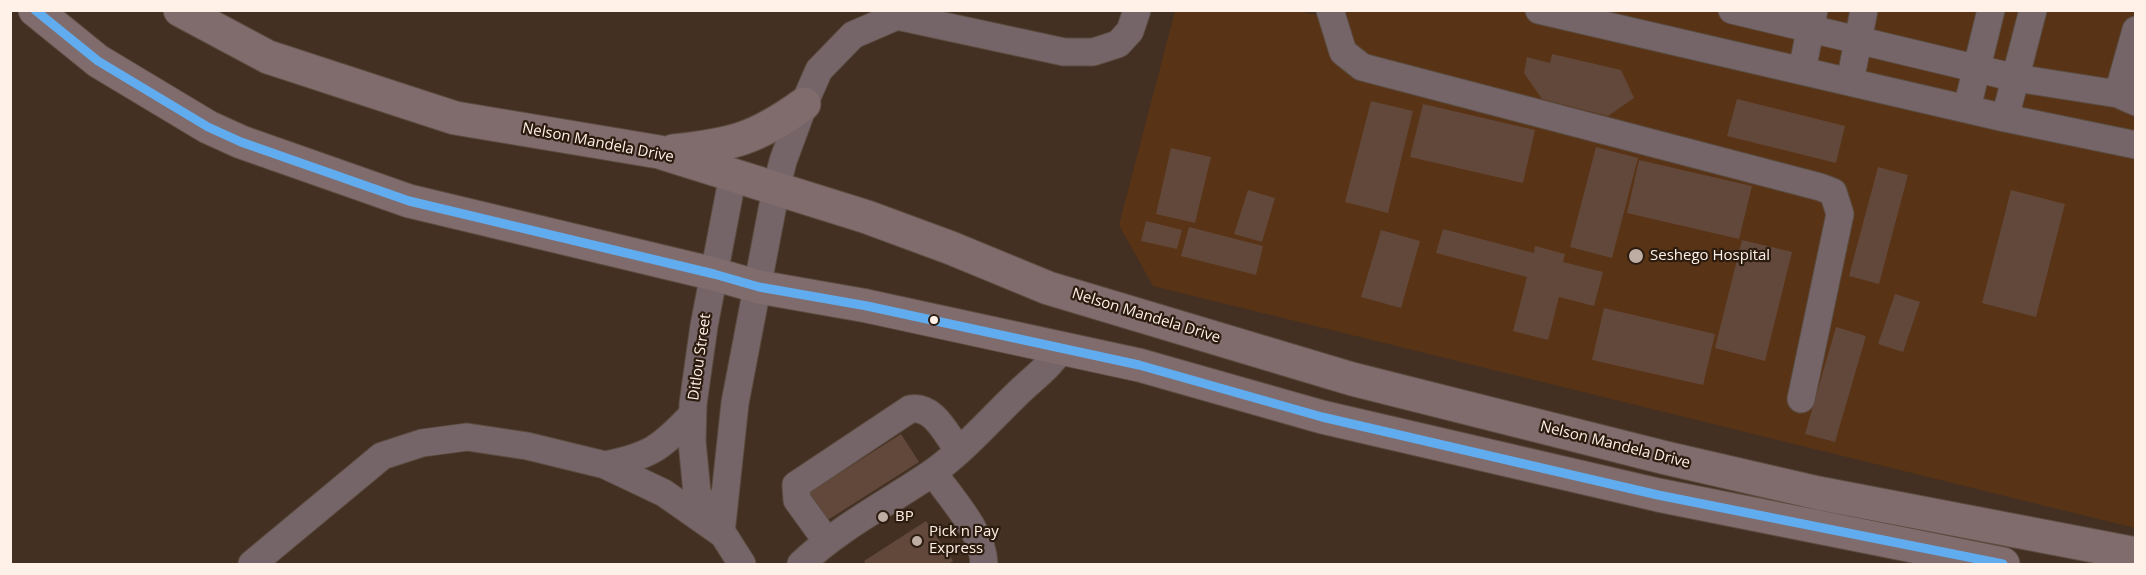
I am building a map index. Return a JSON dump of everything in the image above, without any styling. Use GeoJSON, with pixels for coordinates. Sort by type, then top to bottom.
{"type":"FeatureCollection","features":[{"type":"Feature","properties":{"kind":"main road"},"geometry":{"type":"LineString","coordinates":[[34,10],[98,61],[208,127],[241,142],[408,201],[714,274],[759,287],[867,306],[1139,365],[1322,417],[1658,495],[2003,564]]}},
{"type":"Feature","properties":{"kind":"main road","name":"Nelson Mandela Drive"},"geometry":{"type":"LineString","coordinates":[[180,10],[268,57],[455,118],[659,152],[867,217],[951,248],[1048,288],[1352,379],[1818,494],[2136,554]]}},
{"type":"Feature","properties":{"kind":"main road"},"geometry":{"type":"LineString","coordinates":[[659,152],[735,142],[777,123],[804,104]]}},
{"type":"Feature","properties":{"kind":"street"},"geometry":{"type":"LineString","coordinates":[[1330,10],[1343,52],[1362,67],[1833,192],[1840,214],[1801,399]]}},
{"type":"Feature","properties":{"kind":"street"},"geometry":{"type":"LineString","coordinates":[[1539,10],[2006,118],[2136,145]]}},
{"type":"Feature","properties":{"kind":"street"},"geometry":{"type":"LineString","coordinates":[[1732,10],[1812,20],[1858,40],[2016,78],[2127,98],[2136,30]]}},
{"type":"Feature","properties":{"kind":"street"},"geometry":{"type":"LineString","coordinates":[[1850,82],[1864,10]]}},
{"type":"Feature","properties":{"kind":"street"},"geometry":{"type":"LineString","coordinates":[[1967,108],[1991,10]]}},
{"type":"Feature","properties":{"kind":"street"},"geometry":{"type":"LineString","coordinates":[[2006,118],[2033,10]]}},
{"type":"Feature","properties":{"kind":"street"},"geometry":{"type":"LineString","coordinates":[[252,564],[382,456],[422,443],[467,437],[527,446],[605,465],[664,493],[721,533],[735,403],[776,189],[783,161],[819,70],[853,35],[897,16],[1064,52],[1094,52],[1118,44],[1133,21]]}},
{"type":"Feature","properties":{"kind":"street"},"geometry":{"type":"LineString","coordinates":[[1802,71],[1812,20]]}},
{"type":"Feature","properties":{"kind":"street","name":"Ditlou Street"},"geometry":{"type":"LineString","coordinates":[[733,176],[714,274],[692,415],[697,493],[742,564]]}},
{"type":"Feature","properties":{"kind":"street"},"geometry":{"type":"LineString","coordinates":[[801,564],[826,540],[933,472],[1051,364],[1061,349]]}},
{"type":"Feature","properties":{"kind":"street"},"geometry":{"type":"LineString","coordinates":[[826,540],[797,500],[796,485],[910,409],[920,407],[928,410],[958,451]]}},
{"type":"Feature","properties":{"kind":"street"},"geometry":{"type":"LineString","coordinates":[[605,465],[647,455],[669,440],[692,415]]}},
{"type":"Feature","properties":{"kind":"street"},"geometry":{"type":"LineString","coordinates":[[933,472],[978,537],[984,554],[984,564]]}},
{"type":"Feature","properties":{"kind":"shaded area","name":"Seshego Hospital"},"geometry":{"type":"Polygon","coordinates":[[[1295,10],[1320,16],[1331,10],[2135,11],[2135,528],[1153,286],[1119,225],[1175,11],[1295,10]]]}},
{"type":"Feature","properties":{"kind":"building"},"geometry":{"type":"Polygon","coordinates":[[[1552,54],[1621,70],[1634,98],[1608,116],[1542,99],[1524,73],[1527,57],[1550,63],[1552,54]]]}},
{"type":"Feature","properties":{"kind":"building"},"geometry":{"type":"Polygon","coordinates":[[[1737,99],[1845,126],[1836,163],[1727,136],[1737,99]]]}},
{"type":"Feature","properties":{"kind":"building"},"geometry":{"type":"Polygon","coordinates":[[[1371,101],[1413,111],[1388,213],[1345,202],[1371,101]]]}},
{"type":"Feature","properties":{"kind":"building"},"geometry":{"type":"Polygon","coordinates":[[[1423,104],[1535,130],[1523,183],[1410,157],[1423,104]]]}},
{"type":"Feature","properties":{"kind":"building"},"geometry":{"type":"Polygon","coordinates":[[[1596,147],[1638,158],[1612,258],[1570,247],[1596,147]]]}},
{"type":"Feature","properties":{"kind":"building"},"geometry":{"type":"Polygon","coordinates":[[[1171,148],[1211,157],[1195,223],[1156,214],[1171,148]]]}},
{"type":"Feature","properties":{"kind":"building"},"geometry":{"type":"Polygon","coordinates":[[[1639,160],[1752,186],[1739,239],[1627,213],[1639,160]]]}},
{"type":"Feature","properties":{"kind":"building"},"geometry":{"type":"Polygon","coordinates":[[[1878,167],[1908,175],[1879,284],[1849,276],[1878,167]]]}},
{"type":"Feature","properties":{"kind":"building"},"geometry":{"type":"Polygon","coordinates":[[[1248,190],[1275,198],[1262,242],[1234,234],[1248,190]]]}},
{"type":"Feature","properties":{"kind":"building"},"geometry":{"type":"Polygon","coordinates":[[[2011,190],[2065,204],[2036,317],[1982,303],[2011,190]]]}},
{"type":"Feature","properties":{"kind":"building"},"geometry":{"type":"Polygon","coordinates":[[[1146,221],[1182,230],[1177,249],[1141,241],[1146,221]]]}},
{"type":"Feature","properties":{"kind":"building"},"geometry":{"type":"Polygon","coordinates":[[[1189,227],[1263,246],[1256,275],[1181,256],[1189,227]]]}},
{"type":"Feature","properties":{"kind":"building"},"geometry":{"type":"Polygon","coordinates":[[[1443,229],[1534,253],[1535,246],[1565,254],[1563,262],[1603,272],[1594,306],[1559,297],[1548,340],[1513,331],[1527,277],[1436,253],[1443,229]]]}},
{"type":"Feature","properties":{"kind":"building"},"geometry":{"type":"Polygon","coordinates":[[[1381,230],[1420,241],[1401,308],[1361,297],[1381,230]]]}},
{"type":"Feature","properties":{"kind":"building"},"geometry":{"type":"Polygon","coordinates":[[[1742,240],[1792,252],[1765,361],[1715,348],[1742,240]]]}},
{"type":"Feature","properties":{"kind":"building"},"geometry":{"type":"Polygon","coordinates":[[[1895,294],[1920,302],[1903,352],[1878,344],[1895,294]]]}},
{"type":"Feature","properties":{"kind":"building"},"geometry":{"type":"Polygon","coordinates":[[[1604,308],[1715,334],[1703,385],[1592,360],[1604,308]]]}},
{"type":"Feature","properties":{"kind":"building"},"geometry":{"type":"Polygon","coordinates":[[[1836,327],[1866,336],[1835,442],[1805,434],[1836,327]]]}},
{"type":"Feature","properties":{"kind":"building"},"geometry":{"type":"Polygon","coordinates":[[[901,434],[919,462],[823,523],[805,495],[901,434]]]}},
{"type":"Feature","properties":{"kind":"building","name":"Pick n Pay Express"},"geometry":{"type":"Polygon","coordinates":[[[926,521],[953,561],[948,564],[866,564],[864,561],[926,521]]]}},
{"type":"Feature","properties":{"kind":"transit line"},"geometry":{"type":"LineString","coordinates":[[35,10],[98,61],[208,127],[241,142],[409,201],[714,274],[759,287],[867,306],[1139,365],[1322,417],[1658,495],[2003,564]]}},
{"type":"Feature","properties":{"kind":"place","name":"Seshego Hospital"},"geometry":{"type":"Point","coordinates":[1636,256]}},
{"type":"Feature","properties":{"kind":"place","name":"BP"},"geometry":{"type":"Point","coordinates":[883,517]}},
{"type":"Feature","properties":{"kind":"place","name":"Pick n Pay Express"},"geometry":{"type":"Point","coordinates":[917,541]}}]}
